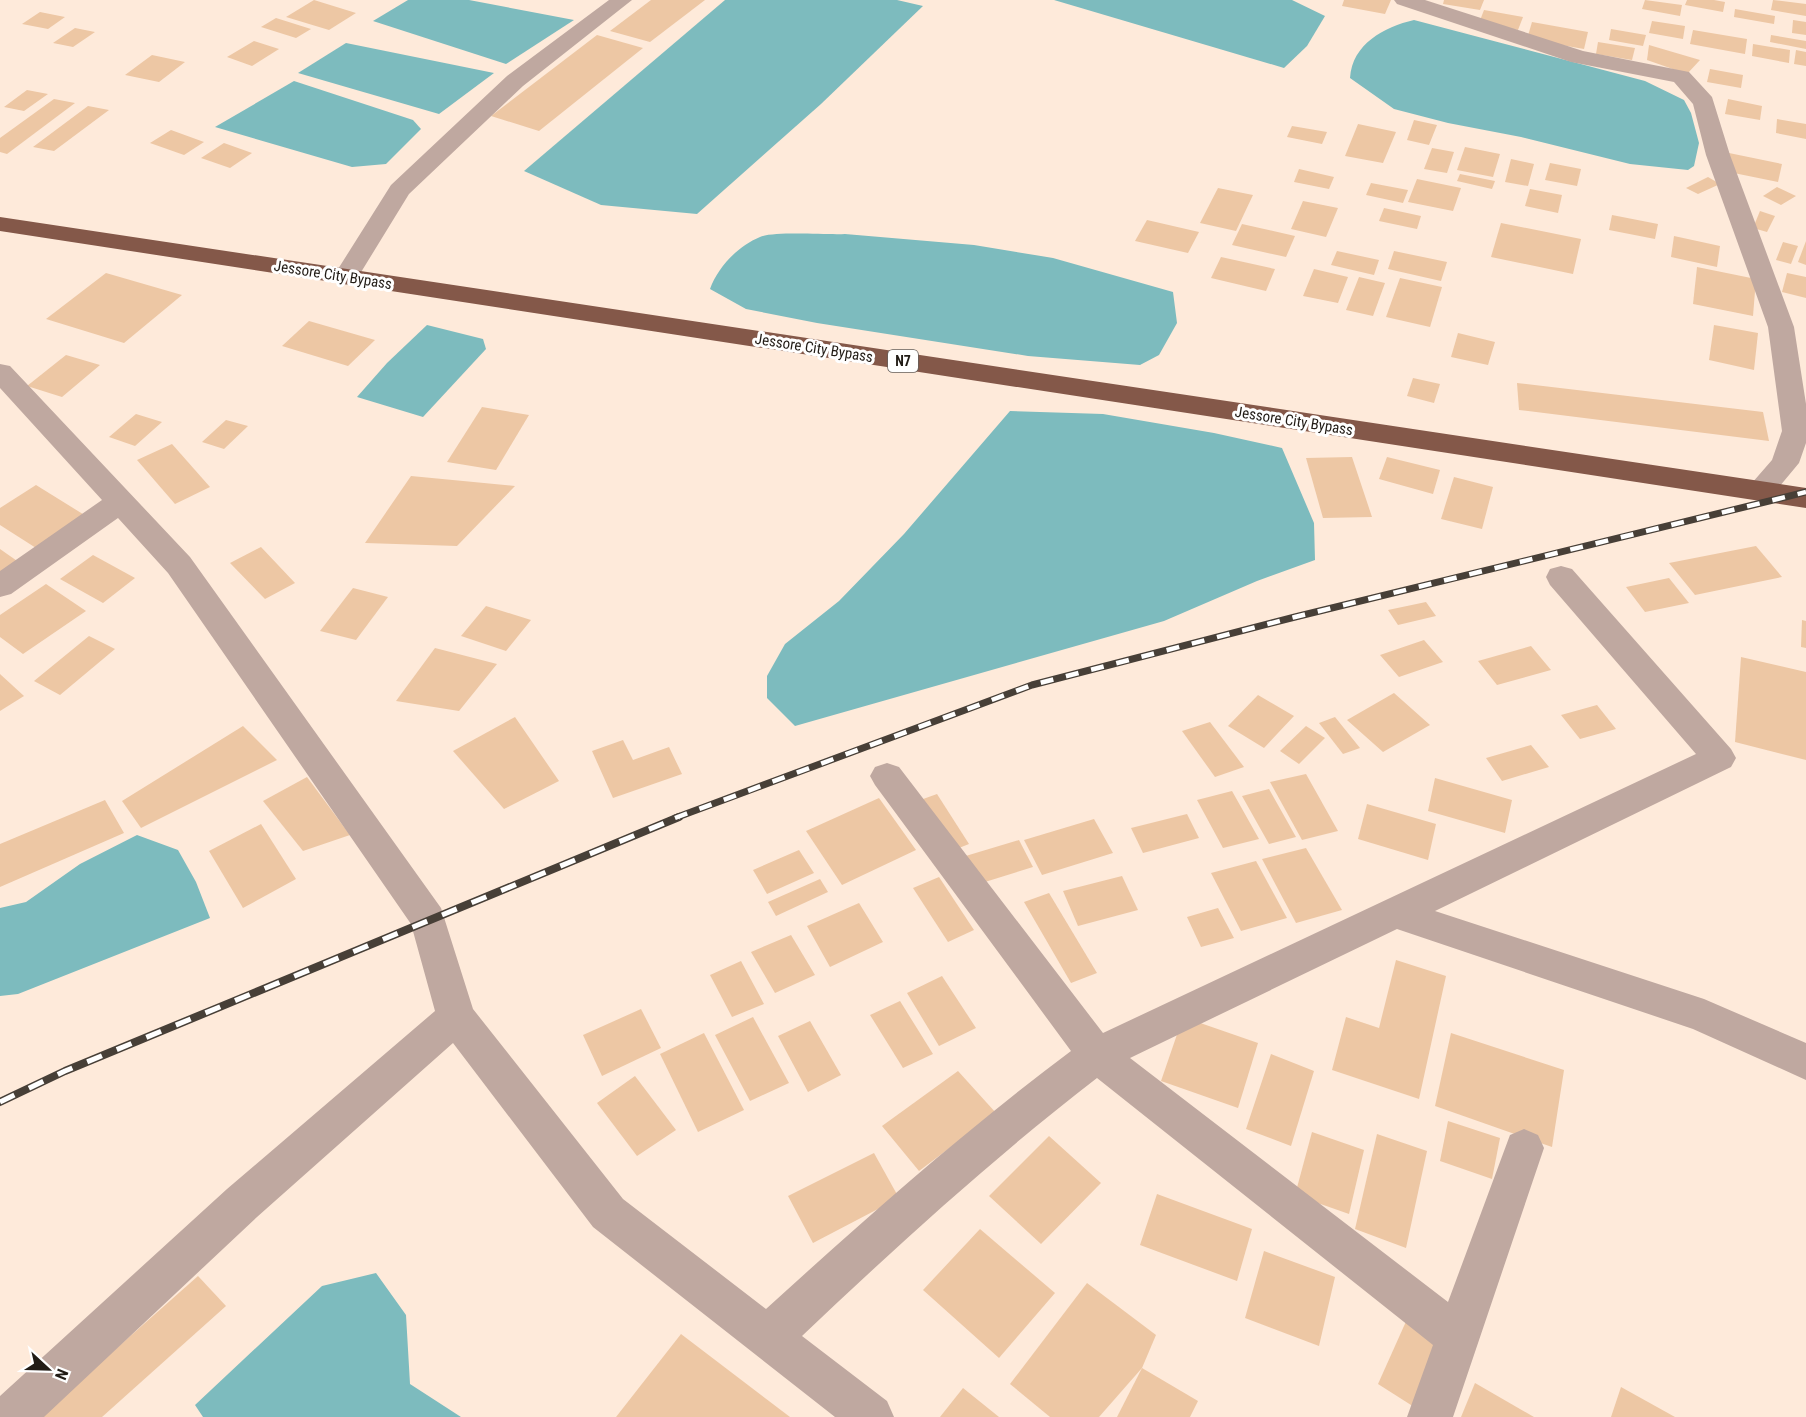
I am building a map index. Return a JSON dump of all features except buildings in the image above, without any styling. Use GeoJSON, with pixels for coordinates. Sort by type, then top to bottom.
{"type":"FeatureCollection","features":[{"type":"Feature","properties":{"kind":"highway","name":"Jessore City Bypass"},"geometry":{"type":"LineString","coordinates":[[0,225],[1806,498]]}},
{"type":"Feature","properties":{"kind":"street"},"geometry":{"type":"LineString","coordinates":[[346,277],[399,190],[515,81],[622,0]]}},
{"type":"Feature","properties":{"kind":"street"},"geometry":{"type":"LineString","coordinates":[[1404,0],[1579,57],[1681,77],[1704,102],[1718,155],[1783,338],[1796,431],[1785,462],[1760,491]]}},
{"type":"Feature","properties":{"kind":"street"},"geometry":{"type":"LineString","coordinates":[[0,372],[179,565],[428,919],[456,1017],[608,1213],[871,1417]]}},
{"type":"Feature","properties":{"kind":"street"},"geometry":{"type":"LineString","coordinates":[[0,586],[120,502]]}},
{"type":"Feature","properties":{"kind":"street"},"geometry":{"type":"LineString","coordinates":[[768,1337],[958,1165],[1011,1120],[1097,1055],[1719,758],[1561,577]]}},
{"type":"Feature","properties":{"kind":"street"},"geometry":{"type":"LineString","coordinates":[[887,776],[1097,1055],[1458,1337]]}},
{"type":"Feature","properties":{"kind":"street"},"geometry":{"type":"LineString","coordinates":[[1396,913],[1704,1016],[1806,1062]]}},
{"type":"Feature","properties":{"kind":"street"},"geometry":{"type":"LineString","coordinates":[[8,1417],[20,1409],[242,1203],[456,1017]]}},
{"type":"Feature","properties":{"kind":"street"},"geometry":{"type":"LineString","coordinates":[[1430,1417],[1524,1148]]}},
{"type":"Feature","properties":{"kind":"water"},"geometry":{"type":"Polygon","coordinates":[[[408,0],[469,0],[574,20],[506,64],[373,21],[408,0]]]}},
{"type":"Feature","properties":{"kind":"water"},"geometry":{"type":"Polygon","coordinates":[[[725,0],[897,0],[923,6],[821,104],[697,214],[601,205],[524,171],[725,0]]]}},
{"type":"Feature","properties":{"kind":"water"},"geometry":{"type":"Polygon","coordinates":[[[1054,0],[1292,0],[1325,16],[1307,46],[1284,68],[1054,0]]]}},
{"type":"Feature","properties":{"kind":"water"},"geometry":{"type":"Polygon","coordinates":[[[1414,20],[1645,81],[1684,100],[1691,113],[1699,143],[1694,166],[1688,170],[1630,164],[1394,109],[1350,78],[1352,66],[1363,47],[1381,32],[1414,20]]]}},
{"type":"Feature","properties":{"kind":"water"},"geometry":{"type":"Polygon","coordinates":[[[346,43],[494,73],[439,114],[298,73],[346,43]]]}},
{"type":"Feature","properties":{"kind":"water"},"geometry":{"type":"Polygon","coordinates":[[[294,81],[413,120],[421,129],[386,164],[352,167],[215,127],[294,81]]]}},
{"type":"Feature","properties":{"kind":"water"},"geometry":{"type":"Polygon","coordinates":[[[788,234],[845,234],[974,245],[1053,258],[1173,292],[1177,323],[1159,355],[1140,365],[1028,356],[817,323],[746,309],[710,289],[718,273],[730,258],[744,246],[760,237],[788,234]]]}},
{"type":"Feature","properties":{"kind":"water"},"geometry":{"type":"Polygon","coordinates":[[[427,325],[483,339],[486,349],[423,417],[357,397],[387,363],[427,325]]]}},
{"type":"Feature","properties":{"kind":"water"},"geometry":{"type":"Polygon","coordinates":[[[1010,411],[1103,414],[1214,433],[1282,448],[1314,523],[1315,560],[1257,581],[1164,621],[795,726],[767,698],[767,676],[785,644],[839,601],[904,534],[1010,411]]]}},
{"type":"Feature","properties":{"kind":"water"},"geometry":{"type":"Polygon","coordinates":[[[137,835],[178,850],[196,882],[210,918],[18,994],[0,996],[0,908],[26,902],[80,864],[137,835]]]}},
{"type":"Feature","properties":{"kind":"water"},"geometry":{"type":"Polygon","coordinates":[[[376,1273],[406,1315],[410,1384],[461,1417],[203,1417],[195,1405],[322,1286],[376,1273]]]}},
{"type":"Feature","properties":{"kind":"railway"},"geometry":{"type":"LineString","coordinates":[[675,818],[1032,685],[1295,617],[1806,492]]}},
{"type":"Feature","properties":{"kind":"railway"},"geometry":{"type":"LineString","coordinates":[[0,1102],[65,1071],[679,817]]}}]}
